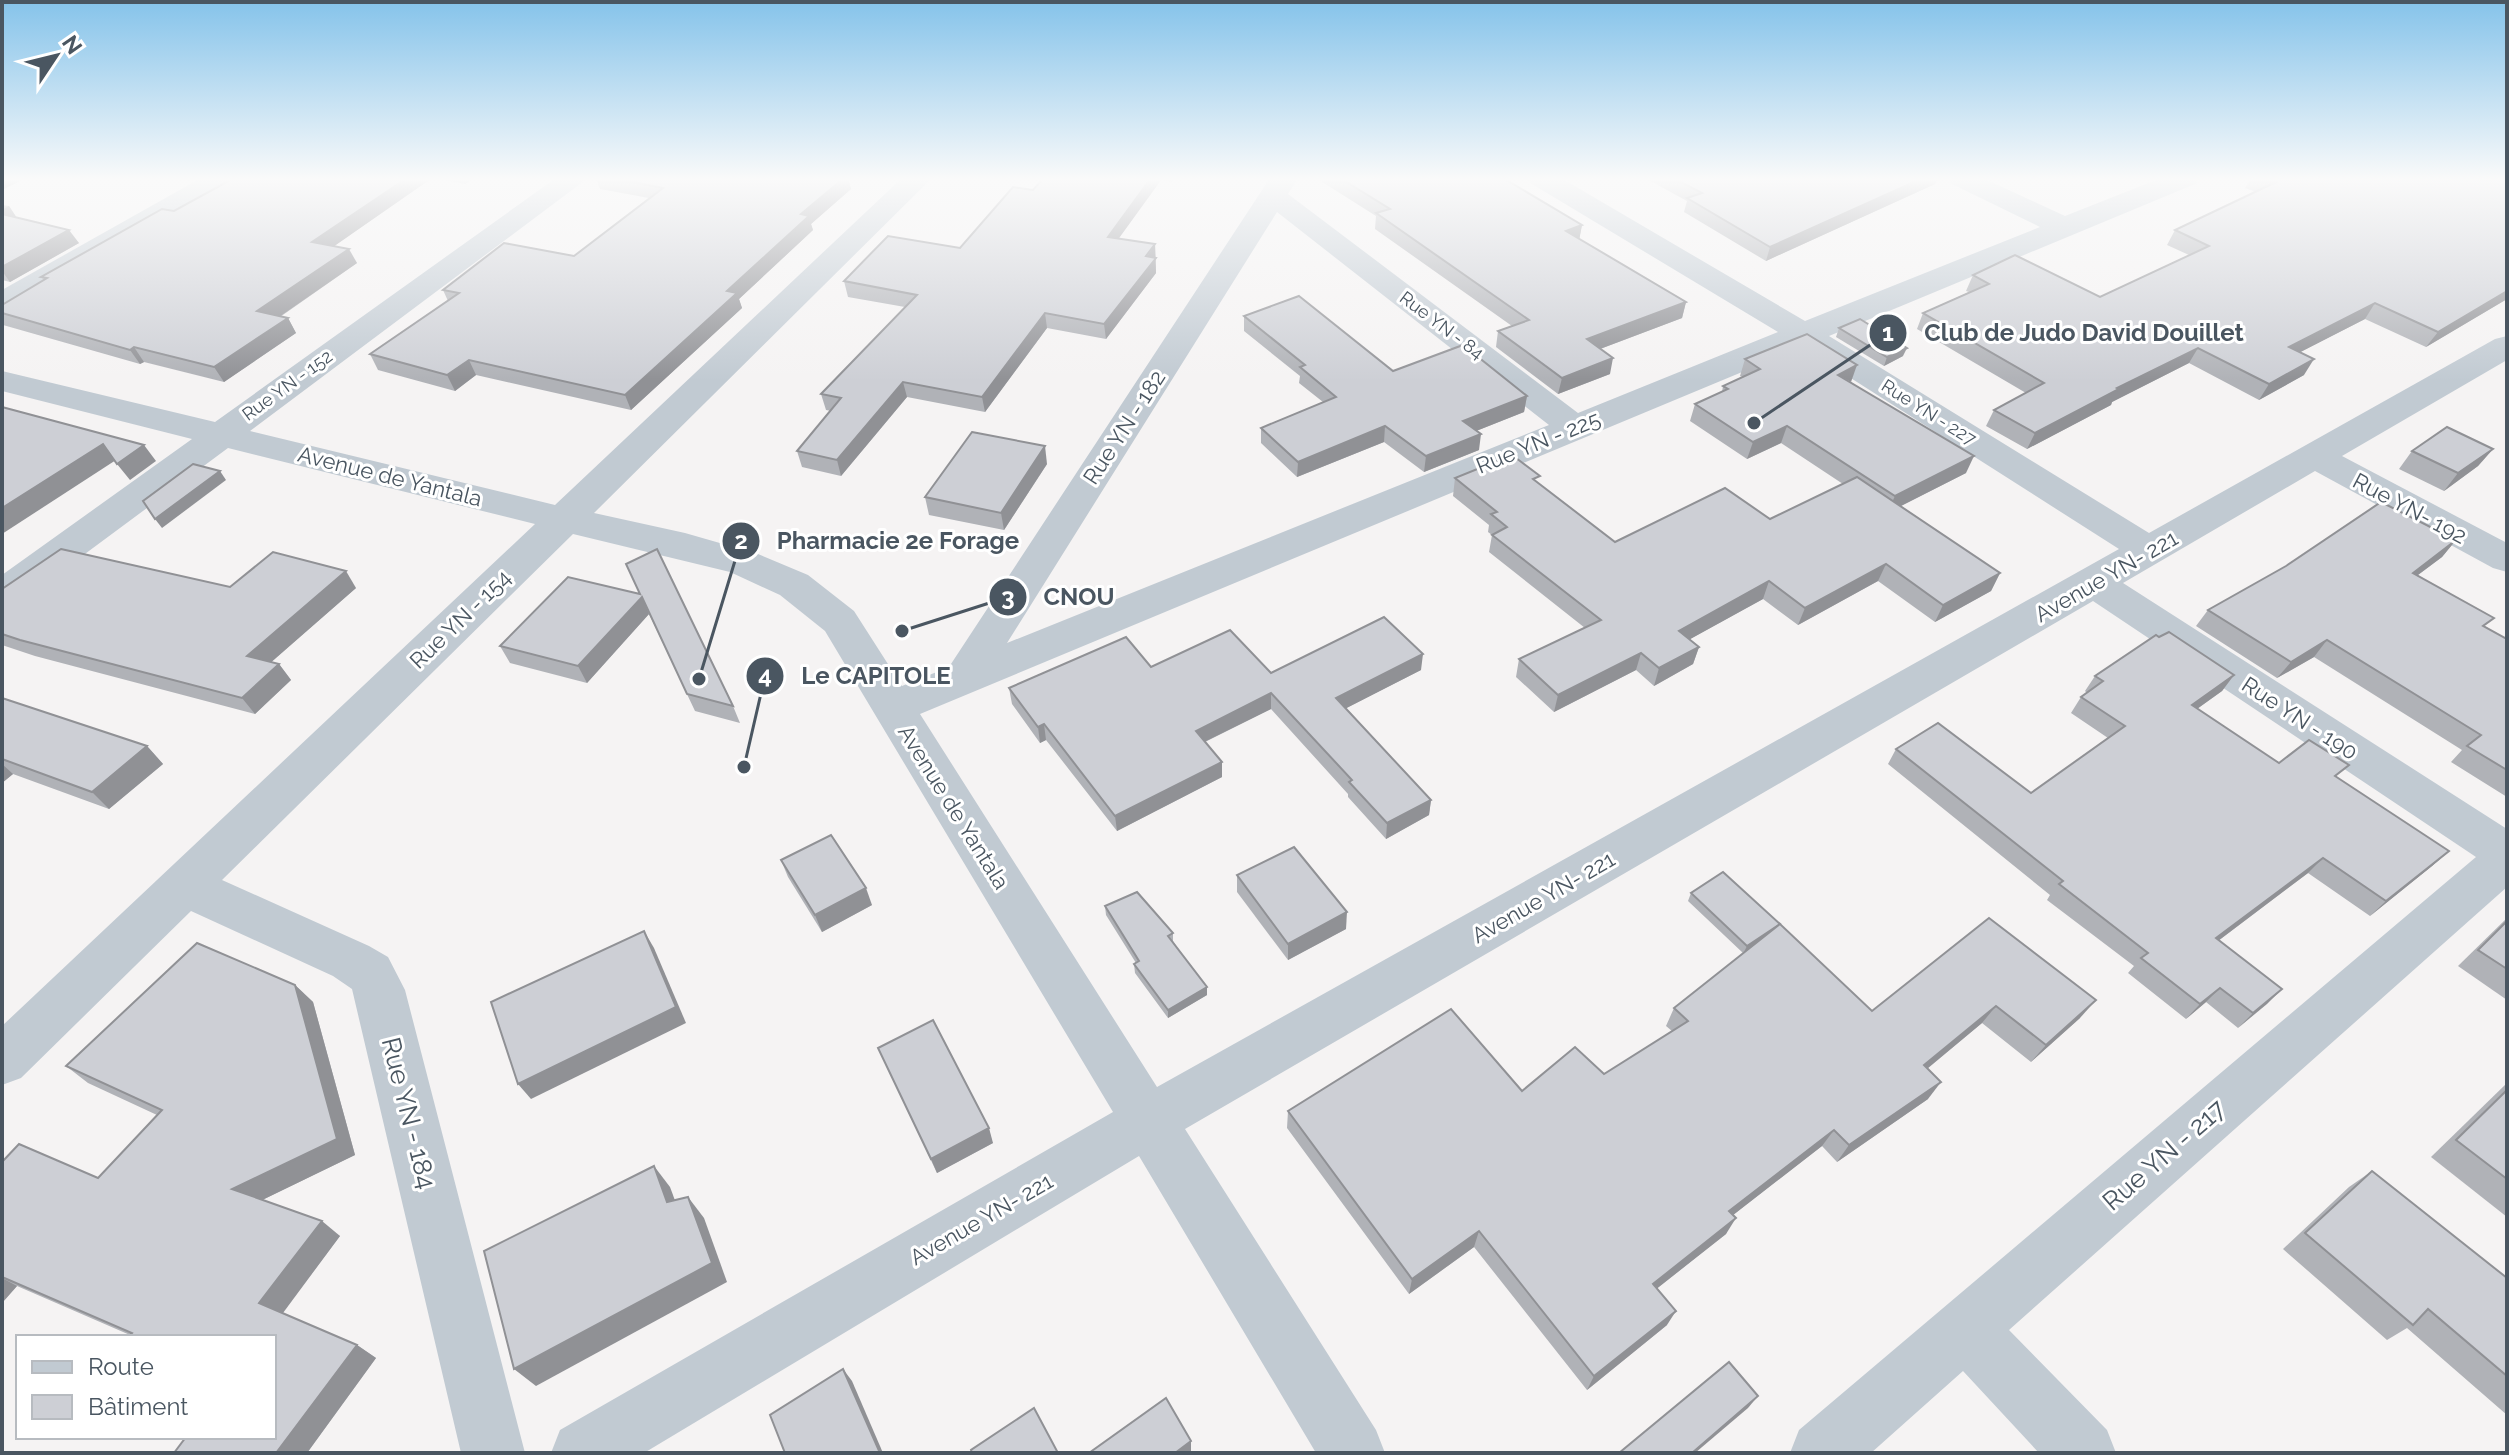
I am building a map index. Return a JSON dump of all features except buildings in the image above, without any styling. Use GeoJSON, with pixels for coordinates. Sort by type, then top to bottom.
{"type":"FeatureCollection","features":[{"type":"Feature","properties":{"kind":"street"},"geometry":{"type":"LineString","coordinates":[[2,303],[102,246]]}},
{"type":"Feature","properties":{"kind":"street","name":"Rue YN - 152"},"geometry":{"type":"LineString","coordinates":[[2,595],[480,246]]}},
{"type":"Feature","properties":{"kind":"street","name":"Rue YN - 154"},"geometry":{"type":"LineString","coordinates":[[2,1061],[847,246]]}},
{"type":"Feature","properties":{"kind":"street","name":"Rue YN - 182"},"geometry":{"type":"LineString","coordinates":[[965,676],[1240,246]]}},
{"type":"Feature","properties":{"kind":"street","name":"Rue YN - 84"},"geometry":{"type":"LineString","coordinates":[[1352,246],[1574,427]]}},
{"type":"Feature","properties":{"kind":"street","name":"Rue YN - 227"},"geometry":{"type":"LineString","coordinates":[[1656,246],[2149,550]]}},
{"type":"Feature","properties":{"kind":"street","name":"Rue YN - 225"},"geometry":{"type":"LineString","coordinates":[[893,707],[2018,246]]}},
{"type":"Feature","properties":{"kind":"street","name":"Avenue YN- 221"},"geometry":{"type":"LineString","coordinates":[[583,1453],[1148,1121],[2507,346]]}},
{"type":"Feature","properties":{"kind":"street","name":"Avenue de Yantala"},"geometry":{"type":"LineString","coordinates":[[2,381],[700,550],[744,563],[794,585],[840,621],[1353,1453]]}},
{"type":"Feature","properties":{"kind":"street","name":"Rue YN- 192"},"geometry":{"type":"LineString","coordinates":[[2314,456],[2507,559]]}},
{"type":"Feature","properties":{"kind":"street","name":"Rue YN - 190"},"geometry":{"type":"LineString","coordinates":[[2094,583],[2507,856]]}},
{"type":"Feature","properties":{"kind":"street","name":"Rue YN - 217"},"geometry":{"type":"LineString","coordinates":[[1822,1453],[2507,856]]}},
{"type":"Feature","properties":{"kind":"street","name":"Rue YN - 184"},"geometry":{"type":"LineString","coordinates":[[185,886],[351,961],[370,973],[379,990],[493,1453]]}},
{"type":"Feature","properties":{"kind":"street"},"geometry":{"type":"LineString","coordinates":[[1964,1328],[2084,1453]]}},
{"type":"Feature","properties":{"kind":"place","name":"Club de Judo David Douillet"},"geometry":{"type":"Point","coordinates":[1754,423]}},
{"type":"Feature","properties":{"kind":"place","name":"CNOU"},"geometry":{"type":"Point","coordinates":[902,631]}},
{"type":"Feature","properties":{"kind":"place","name":"Pharmacie 2e Forage"},"geometry":{"type":"Point","coordinates":[699,679]}},
{"type":"Feature","properties":{"kind":"place","name":"Le CAPITOLE"},"geometry":{"type":"Point","coordinates":[744,767]}}]}
